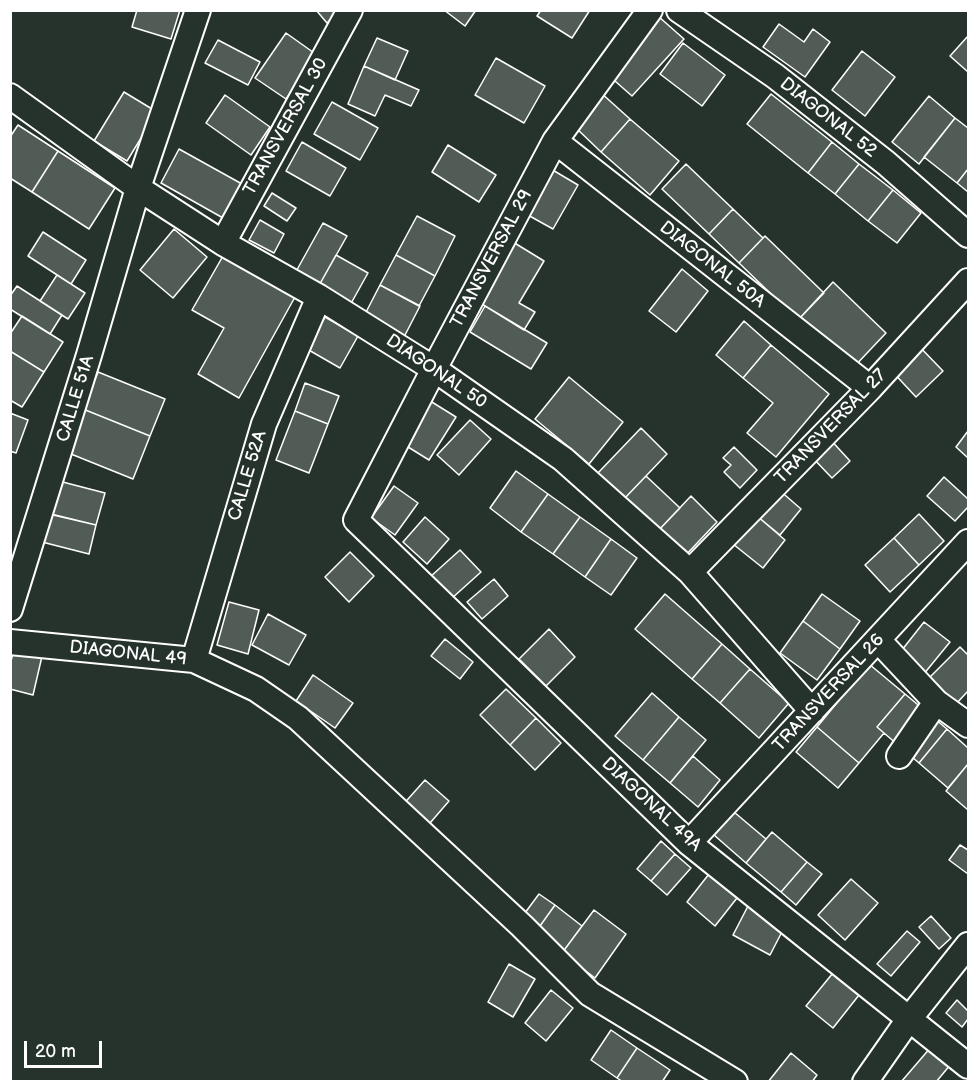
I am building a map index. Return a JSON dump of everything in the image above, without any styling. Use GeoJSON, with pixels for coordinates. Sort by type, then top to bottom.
{"type":"FeatureCollection","features":[{"type":"Feature","properties":{"kind":"street","name":"CALLE 51A"},"geometry":{"type":"LineString","coordinates":[[10,609],[138,188],[198,10]]}},
{"type":"Feature","properties":{"kind":"street","name":"TRANSVERSAL 30"},"geometry":{"type":"LineString","coordinates":[[223,243],[350,10]]}},
{"type":"Feature","properties":{"kind":"street","name":"TRANSVERSAL 29"},"geometry":{"type":"LineString","coordinates":[[356,520],[555,141],[650,10]]}},
{"type":"Feature","properties":{"kind":"street","name":"DIAGONAL 52"},"geometry":{"type":"LineString","coordinates":[[679,10],[784,83],[886,163],[969,235]]}},
{"type":"Feature","properties":{"kind":"street","name":"DIAGONAL 50"},"geometry":{"type":"LineString","coordinates":[[10,96],[138,188],[223,243],[319,297],[434,369],[563,459],[690,572],[812,711]]}},
{"type":"Feature","properties":{"kind":"street","name":"DIAGONAL 50A"},"geometry":{"type":"LineString","coordinates":[[555,141],[870,388]]}},
{"type":"Feature","properties":{"kind":"street","name":"TRANSVERSAL 27"},"geometry":{"type":"LineString","coordinates":[[690,572],[870,388],[969,281]]}},
{"type":"Feature","properties":{"kind":"street","name":"CALLE 52A"},"geometry":{"type":"LineString","coordinates":[[194,660],[264,424],[319,297]]}},
{"type":"Feature","properties":{"kind":"street","name":"DIAGONAL 49A"},"geometry":{"type":"LineString","coordinates":[[356,520],[689,843],[969,1066]]}},
{"type":"Feature","properties":{"kind":"street","name":"TRANSVERSAL 26"},"geometry":{"type":"LineString","coordinates":[[689,843],[969,542]]}},
{"type":"Feature","properties":{"kind":"street"},"geometry":{"type":"LineString","coordinates":[[878,640],[936,702],[969,725]]}},
{"type":"Feature","properties":{"kind":"street","name":"DIAGONAL 49"},"geometry":{"type":"LineString","coordinates":[[10,642],[194,660],[256,689],[298,718],[522,926],[590,994],[735,1082]]}},
{"type":"Feature","properties":{"kind":"street"},"geometry":{"type":"LineString","coordinates":[[899,756],[936,702]]}},
{"type":"Feature","properties":{"kind":"street"},"geometry":{"type":"LineString","coordinates":[[865,1082],[909,1019],[969,945]]}},
{"type":"Feature","properties":{"kind":"building"},"geometry":{"type":"Polygon","coordinates":[[[137,10],[180,10],[171,39],[132,27],[137,10]]]}},
{"type":"Feature","properties":{"kind":"building"},"geometry":{"type":"Polygon","coordinates":[[[316,10],[341,10],[327,23],[316,10]]]}},
{"type":"Feature","properties":{"kind":"building"},"geometry":{"type":"Polygon","coordinates":[[[444,10],[476,10],[465,26],[444,10]]]}},
{"type":"Feature","properties":{"kind":"building"},"geometry":{"type":"Polygon","coordinates":[[[541,10],[590,10],[572,38],[537,16],[541,10]]]}},
{"type":"Feature","properties":{"kind":"building"},"geometry":{"type":"Polygon","coordinates":[[[658,16],[684,39],[632,96],[607,74],[658,16]]]}},
{"type":"Feature","properties":{"kind":"building"},"geometry":{"type":"Polygon","coordinates":[[[779,24],[804,42],[813,29],[830,42],[805,77],[763,47],[779,24]]]}},
{"type":"Feature","properties":{"kind":"building"},"geometry":{"type":"Polygon","coordinates":[[[286,33],[317,55],[286,99],[255,78],[286,33]]]}},
{"type":"Feature","properties":{"kind":"building"},"geometry":{"type":"Polygon","coordinates":[[[968,36],[968,72],[950,56],[968,36]]]}},
{"type":"Feature","properties":{"kind":"building"},"geometry":{"type":"Polygon","coordinates":[[[377,38],[408,51],[395,80],[364,66],[377,38]]]}},
{"type":"Feature","properties":{"kind":"building"},"geometry":{"type":"Polygon","coordinates":[[[218,40],[260,62],[248,85],[205,63],[218,40]]]}},
{"type":"Feature","properties":{"kind":"building"},"geometry":{"type":"Polygon","coordinates":[[[683,43],[725,75],[702,106],[660,74],[683,43]]]}},
{"type":"Feature","properties":{"kind":"building"},"geometry":{"type":"Polygon","coordinates":[[[862,51],[895,77],[865,116],[832,90],[862,51]]]}},
{"type":"Feature","properties":{"kind":"building"},"geometry":{"type":"Polygon","coordinates":[[[496,58],[545,86],[524,123],[475,95],[496,58]]]}},
{"type":"Feature","properties":{"kind":"building"},"geometry":{"type":"Polygon","coordinates":[[[364,66],[419,90],[411,106],[385,95],[375,116],[348,104],[364,66]]]}},
{"type":"Feature","properties":{"kind":"building"},"geometry":{"type":"Polygon","coordinates":[[[124,92],[157,112],[127,161],[94,141],[124,92]]]}},
{"type":"Feature","properties":{"kind":"building"},"geometry":{"type":"Polygon","coordinates":[[[600,92],[630,119],[601,152],[574,126],[600,92]]]}},
{"type":"Feature","properties":{"kind":"building"},"geometry":{"type":"Polygon","coordinates":[[[771,94],[832,142],[808,173],[747,124],[771,94]]]}},
{"type":"Feature","properties":{"kind":"building"},"geometry":{"type":"Polygon","coordinates":[[[225,95],[270,127],[251,155],[206,123],[225,95]]]}},
{"type":"Feature","properties":{"kind":"building"},"geometry":{"type":"Polygon","coordinates":[[[929,96],[955,118],[919,164],[892,142],[929,96]]]}},
{"type":"Feature","properties":{"kind":"building"},"geometry":{"type":"Polygon","coordinates":[[[332,102],[378,128],[360,160],[314,134],[332,102]]]}},
{"type":"Feature","properties":{"kind":"building"},"geometry":{"type":"Polygon","coordinates":[[[955,118],[968,128],[968,169],[957,183],[924,157],[955,118]]]}},
{"type":"Feature","properties":{"kind":"building"},"geometry":{"type":"Polygon","coordinates":[[[630,119],[679,161],[650,195],[601,152],[630,119]]]}},
{"type":"Feature","properties":{"kind":"building"},"geometry":{"type":"Polygon","coordinates":[[[18,125],[58,151],[32,192],[10,178],[10,137],[18,125]]]}},
{"type":"Feature","properties":{"kind":"building"},"geometry":{"type":"Polygon","coordinates":[[[302,142],[346,168],[330,196],[286,171],[302,142]]]}},
{"type":"Feature","properties":{"kind":"building"},"geometry":{"type":"Polygon","coordinates":[[[832,142],[859,164],[835,194],[808,173],[832,142]]]}},
{"type":"Feature","properties":{"kind":"building"},"geometry":{"type":"Polygon","coordinates":[[[448,145],[496,175],[479,202],[432,172],[448,145]]]}},
{"type":"Feature","properties":{"kind":"building"},"geometry":{"type":"Polygon","coordinates":[[[179,149],[242,184],[223,218],[161,183],[179,149]]]}},
{"type":"Feature","properties":{"kind":"building"},"geometry":{"type":"Polygon","coordinates":[[[58,151],[115,188],[89,229],[32,192],[58,151]]]}},
{"type":"Feature","properties":{"kind":"building"},"geometry":{"type":"Polygon","coordinates":[[[686,164],[733,209],[709,234],[662,189],[686,164]]]}},
{"type":"Feature","properties":{"kind":"building"},"geometry":{"type":"Polygon","coordinates":[[[859,164],[893,190],[868,221],[835,194],[859,164]]]}},
{"type":"Feature","properties":{"kind":"building"},"geometry":{"type":"Polygon","coordinates":[[[551,169],[578,185],[553,229],[526,214],[551,169]]]}},
{"type":"Feature","properties":{"kind":"building"},"geometry":{"type":"Polygon","coordinates":[[[968,169],[968,192],[957,183],[968,169]]]}},
{"type":"Feature","properties":{"kind":"building"},"geometry":{"type":"Polygon","coordinates":[[[893,190],[921,213],[897,243],[868,221],[893,190]]]}},
{"type":"Feature","properties":{"kind":"building"},"geometry":{"type":"Polygon","coordinates":[[[272,193],[296,208],[287,221],[264,206],[272,193]]]}},
{"type":"Feature","properties":{"kind":"building"},"geometry":{"type":"Polygon","coordinates":[[[733,209],[763,238],[739,263],[709,234],[733,209]]]}},
{"type":"Feature","properties":{"kind":"building"},"geometry":{"type":"Polygon","coordinates":[[[417,216],[455,236],[435,276],[396,255],[417,216]]]}},
{"type":"Feature","properties":{"kind":"building"},"geometry":{"type":"Polygon","coordinates":[[[260,220],[284,234],[274,253],[249,240],[260,220]]]}},
{"type":"Feature","properties":{"kind":"building"},"geometry":{"type":"Polygon","coordinates":[[[323,223],[347,236],[317,289],[294,275],[323,223]]]}},
{"type":"Feature","properties":{"kind":"building"},"geometry":{"type":"Polygon","coordinates":[[[174,229],[207,257],[173,298],[140,270],[174,229]]]}},
{"type":"Feature","properties":{"kind":"building"},"geometry":{"type":"Polygon","coordinates":[[[43,232],[86,260],[71,284],[28,256],[43,232]]]}},
{"type":"Feature","properties":{"kind":"building"},"geometry":{"type":"Polygon","coordinates":[[[765,236],[824,293],[798,320],[739,263],[765,236]]]}},
{"type":"Feature","properties":{"kind":"building"},"geometry":{"type":"Polygon","coordinates":[[[513,242],[544,261],[519,303],[535,312],[524,330],[477,301],[513,242]]]}},
{"type":"Feature","properties":{"kind":"building"},"geometry":{"type":"Polygon","coordinates":[[[336,255],[368,273],[349,307],[317,289],[336,255]]]}},
{"type":"Feature","properties":{"kind":"building"},"geometry":{"type":"Polygon","coordinates":[[[396,255],[435,276],[419,306],[380,285],[396,255]]]}},
{"type":"Feature","properties":{"kind":"building"},"geometry":{"type":"Polygon","coordinates":[[[223,256],[295,297],[239,398],[198,374],[224,328],[192,310],[223,256]]]}},
{"type":"Feature","properties":{"kind":"building"},"geometry":{"type":"Polygon","coordinates":[[[682,269],[708,291],[676,332],[649,311],[682,269]]]}},
{"type":"Feature","properties":{"kind":"building"},"geometry":{"type":"Polygon","coordinates":[[[57,275],[85,293],[68,319],[40,301],[57,275]]]}},
{"type":"Feature","properties":{"kind":"building"},"geometry":{"type":"Polygon","coordinates":[[[833,282],[886,333],[851,370],[798,320],[833,282]]]}},
{"type":"Feature","properties":{"kind":"building"},"geometry":{"type":"Polygon","coordinates":[[[380,285],[420,306],[403,339],[363,318],[380,285]]]}},
{"type":"Feature","properties":{"kind":"building"},"geometry":{"type":"Polygon","coordinates":[[[17,286],[62,315],[50,334],[10,309],[10,296],[17,286]]]}},
{"type":"Feature","properties":{"kind":"building"},"geometry":{"type":"Polygon","coordinates":[[[485,306],[547,343],[531,369],[470,332],[485,306]]]}},
{"type":"Feature","properties":{"kind":"building"},"geometry":{"type":"Polygon","coordinates":[[[22,316],[63,342],[44,372],[10,351],[10,334],[22,316]]]}},
{"type":"Feature","properties":{"kind":"building"},"geometry":{"type":"Polygon","coordinates":[[[325,317],[358,336],[340,368],[307,349],[325,317]]]}},
{"type":"Feature","properties":{"kind":"building"},"geometry":{"type":"Polygon","coordinates":[[[744,321],[771,345],[743,378],[716,355],[744,321]]]}},
{"type":"Feature","properties":{"kind":"building"},"geometry":{"type":"Polygon","coordinates":[[[915,342],[943,371],[916,397],[889,368],[915,342]]]}},
{"type":"Feature","properties":{"kind":"building"},"geometry":{"type":"Polygon","coordinates":[[[771,345],[829,394],[776,457],[747,433],[773,403],[743,378],[771,345]]]}},
{"type":"Feature","properties":{"kind":"building"},"geometry":{"type":"Polygon","coordinates":[[[10,351],[44,372],[22,407],[10,400],[10,351]]]}},
{"type":"Feature","properties":{"kind":"building"},"geometry":{"type":"Polygon","coordinates":[[[98,372],[165,399],[150,436],[83,409],[98,372]]]}},
{"type":"Feature","properties":{"kind":"building"},"geometry":{"type":"Polygon","coordinates":[[[569,377],[623,422],[589,464],[535,419],[569,377]]]}},
{"type":"Feature","properties":{"kind":"building"},"geometry":{"type":"Polygon","coordinates":[[[305,383],[339,396],[328,424],[295,411],[305,383]]]}},
{"type":"Feature","properties":{"kind":"building"},"geometry":{"type":"Polygon","coordinates":[[[427,399],[456,417],[429,460],[400,442],[427,399]]]}},
{"type":"Feature","properties":{"kind":"building"},"geometry":{"type":"Polygon","coordinates":[[[83,409],[150,436],[133,479],[66,452],[83,409]]]}},
{"type":"Feature","properties":{"kind":"building"},"geometry":{"type":"Polygon","coordinates":[[[295,411],[328,424],[309,473],[276,460],[295,411]]]}},
{"type":"Feature","properties":{"kind":"building"},"geometry":{"type":"Polygon","coordinates":[[[10,413],[28,420],[16,453],[10,451],[10,413]]]}},
{"type":"Feature","properties":{"kind":"building"},"geometry":{"type":"Polygon","coordinates":[[[470,420],[491,439],[459,475],[437,455],[470,420]]]}},
{"type":"Feature","properties":{"kind":"building"},"geometry":{"type":"Polygon","coordinates":[[[641,428],[667,454],[623,500],[596,475],[641,428]]]}},
{"type":"Feature","properties":{"kind":"building"},"geometry":{"type":"Polygon","coordinates":[[[968,431],[968,458],[956,447],[968,431]]]}},
{"type":"Feature","properties":{"kind":"building"},"geometry":{"type":"Polygon","coordinates":[[[828,437],[850,461],[832,478],[810,455],[828,437]]]}},
{"type":"Feature","properties":{"kind":"building"},"geometry":{"type":"Polygon","coordinates":[[[734,447],[757,470],[740,488],[724,472],[731,465],[723,458],[734,447]]]}},
{"type":"Feature","properties":{"kind":"building"},"geometry":{"type":"Polygon","coordinates":[[[516,471],[548,494],[521,532],[490,508],[516,471]]]}},
{"type":"Feature","properties":{"kind":"building"},"geometry":{"type":"Polygon","coordinates":[[[646,476],[680,508],[656,533],[623,500],[646,476]]]}},
{"type":"Feature","properties":{"kind":"building"},"geometry":{"type":"Polygon","coordinates":[[[944,477],[968,499],[968,507],[955,521],[927,496],[944,477]]]}},
{"type":"Feature","properties":{"kind":"building"},"geometry":{"type":"Polygon","coordinates":[[[55,480],[105,493],[96,525],[47,513],[55,480]]]}},
{"type":"Feature","properties":{"kind":"building"},"geometry":{"type":"Polygon","coordinates":[[[394,486],[418,503],[395,535],[371,518],[394,486]]]}},
{"type":"Feature","properties":{"kind":"building"},"geometry":{"type":"Polygon","coordinates":[[[778,489],[801,509],[780,535],[757,516],[778,489]]]}},
{"type":"Feature","properties":{"kind":"building"},"geometry":{"type":"Polygon","coordinates":[[[548,494],[580,517],[553,554],[521,532],[548,494]]]}},
{"type":"Feature","properties":{"kind":"building"},"geometry":{"type":"Polygon","coordinates":[[[691,496],[717,522],[683,558],[656,533],[691,496]]]}},
{"type":"Feature","properties":{"kind":"building"},"geometry":{"type":"Polygon","coordinates":[[[49,514],[96,525],[89,554],[42,542],[49,514]]]}},
{"type":"Feature","properties":{"kind":"building"},"geometry":{"type":"Polygon","coordinates":[[[919,514],[944,541],[919,565],[894,538],[919,514]]]}},
{"type":"Feature","properties":{"kind":"building"},"geometry":{"type":"Polygon","coordinates":[[[757,516],[785,540],[763,568],[733,544],[757,516]]]}},
{"type":"Feature","properties":{"kind":"building"},"geometry":{"type":"Polygon","coordinates":[[[425,517],[449,539],[427,564],[403,542],[425,517]]]}},
{"type":"Feature","properties":{"kind":"building"},"geometry":{"type":"Polygon","coordinates":[[[580,517],[611,539],[585,577],[553,554],[580,517]]]}},
{"type":"Feature","properties":{"kind":"building"},"geometry":{"type":"Polygon","coordinates":[[[894,538],[919,565],[890,592],[865,565],[894,538]]]}},
{"type":"Feature","properties":{"kind":"building"},"geometry":{"type":"Polygon","coordinates":[[[611,539],[637,558],[611,595],[585,577],[611,539]]]}},
{"type":"Feature","properties":{"kind":"building"},"geometry":{"type":"Polygon","coordinates":[[[460,550],[481,572],[451,599],[430,577],[460,550]]]}},
{"type":"Feature","properties":{"kind":"building"},"geometry":{"type":"Polygon","coordinates":[[[350,552],[374,576],[349,602],[325,577],[350,552]]]}},
{"type":"Feature","properties":{"kind":"building"},"geometry":{"type":"Polygon","coordinates":[[[494,579],[508,596],[482,619],[467,602],[494,579]]]}},
{"type":"Feature","properties":{"kind":"building"},"geometry":{"type":"Polygon","coordinates":[[[665,594],[722,644],[692,679],[635,629],[665,594]]]}},
{"type":"Feature","properties":{"kind":"building"},"geometry":{"type":"Polygon","coordinates":[[[822,594],[860,621],[840,649],[803,621],[822,594]]]}},
{"type":"Feature","properties":{"kind":"building"},"geometry":{"type":"Polygon","coordinates":[[[229,602],[259,610],[248,654],[217,645],[229,602]]]}},
{"type":"Feature","properties":{"kind":"building"},"geometry":{"type":"Polygon","coordinates":[[[268,614],[306,635],[289,665],[252,645],[268,614]]]}},
{"type":"Feature","properties":{"kind":"building"},"geometry":{"type":"Polygon","coordinates":[[[803,621],[840,649],[817,680],[780,653],[803,621]]]}},
{"type":"Feature","properties":{"kind":"building"},"geometry":{"type":"Polygon","coordinates":[[[924,622],[950,642],[923,675],[898,655],[924,622]]]}},
{"type":"Feature","properties":{"kind":"building"},"geometry":{"type":"Polygon","coordinates":[[[549,629],[575,657],[546,686],[519,659],[549,629]]]}},
{"type":"Feature","properties":{"kind":"building"},"geometry":{"type":"Polygon","coordinates":[[[445,639],[473,662],[460,679],[431,656],[445,639]]]}},
{"type":"Feature","properties":{"kind":"building"},"geometry":{"type":"Polygon","coordinates":[[[722,644],[750,669],[720,703],[692,679],[722,644]]]}},
{"type":"Feature","properties":{"kind":"building"},"geometry":{"type":"Polygon","coordinates":[[[15,645],[43,652],[33,695],[10,689],[10,665],[15,645]]]}},
{"type":"Feature","properties":{"kind":"building"},"geometry":{"type":"Polygon","coordinates":[[[960,647],[968,655],[968,691],[956,704],[930,677],[960,647]]]}},
{"type":"Feature","properties":{"kind":"building"},"geometry":{"type":"Polygon","coordinates":[[[869,664],[905,694],[877,727],[884,733],[859,763],[817,727],[869,664]]]}},
{"type":"Feature","properties":{"kind":"building"},"geometry":{"type":"Polygon","coordinates":[[[750,669],[789,703],[759,738],[720,703],[750,669]]]}},
{"type":"Feature","properties":{"kind":"building"},"geometry":{"type":"Polygon","coordinates":[[[313,675],[353,703],[335,728],[296,701],[313,675]]]}},
{"type":"Feature","properties":{"kind":"building"},"geometry":{"type":"Polygon","coordinates":[[[506,689],[536,718],[510,745],[480,715],[506,689]]]}},
{"type":"Feature","properties":{"kind":"building"},"geometry":{"type":"Polygon","coordinates":[[[652,693],[679,717],[643,760],[615,736],[652,693]]]}},
{"type":"Feature","properties":{"kind":"building"},"geometry":{"type":"Polygon","coordinates":[[[905,694],[947,729],[919,763],[877,727],[905,694]]]}},
{"type":"Feature","properties":{"kind":"building"},"geometry":{"type":"Polygon","coordinates":[[[679,717],[706,740],[670,783],[643,760],[679,717]]]}},
{"type":"Feature","properties":{"kind":"building"},"geometry":{"type":"Polygon","coordinates":[[[536,718],[561,743],[535,770],[510,745],[536,718]]]}},
{"type":"Feature","properties":{"kind":"building"},"geometry":{"type":"Polygon","coordinates":[[[817,727],[859,763],[838,788],[796,752],[817,727]]]}},
{"type":"Feature","properties":{"kind":"building"},"geometry":{"type":"Polygon","coordinates":[[[947,729],[968,748],[968,764],[948,788],[919,763],[947,729]]]}},
{"type":"Feature","properties":{"kind":"building"},"geometry":{"type":"Polygon","coordinates":[[[693,756],[720,780],[698,807],[670,783],[693,756]]]}},
{"type":"Feature","properties":{"kind":"building"},"geometry":{"type":"Polygon","coordinates":[[[968,764],[968,810],[946,791],[968,764]]]}},
{"type":"Feature","properties":{"kind":"building"},"geometry":{"type":"Polygon","coordinates":[[[425,780],[449,801],[424,830],[400,808],[425,780]]]}},
{"type":"Feature","properties":{"kind":"building"},"geometry":{"type":"Polygon","coordinates":[[[734,812],[766,839],[746,863],[714,835],[734,812]]]}},
{"type":"Feature","properties":{"kind":"building"},"geometry":{"type":"Polygon","coordinates":[[[772,832],[807,862],[781,892],[746,863],[772,832]]]}},
{"type":"Feature","properties":{"kind":"building"},"geometry":{"type":"Polygon","coordinates":[[[661,841],[675,854],[651,881],[637,869],[661,841]]]}},
{"type":"Feature","properties":{"kind":"building"},"geometry":{"type":"Polygon","coordinates":[[[960,845],[968,850],[968,874],[949,860],[960,845]]]}},
{"type":"Feature","properties":{"kind":"building"},"geometry":{"type":"Polygon","coordinates":[[[675,854],[691,868],[667,895],[651,881],[675,854]]]}},
{"type":"Feature","properties":{"kind":"building"},"geometry":{"type":"Polygon","coordinates":[[[807,862],[822,874],[796,905],[781,892],[807,862]]]}},
{"type":"Feature","properties":{"kind":"building"},"geometry":{"type":"Polygon","coordinates":[[[709,874],[737,898],[715,926],[687,902],[709,874]]]}},
{"type":"Feature","properties":{"kind":"building"},"geometry":{"type":"Polygon","coordinates":[[[851,879],[878,903],[845,940],[818,915],[851,879]]]}},
{"type":"Feature","properties":{"kind":"building"},"geometry":{"type":"Polygon","coordinates":[[[539,894],[555,905],[535,933],[519,921],[539,894]]]}},
{"type":"Feature","properties":{"kind":"building"},"geometry":{"type":"Polygon","coordinates":[[[555,905],[582,926],[562,953],[535,933],[555,905]]]}},
{"type":"Feature","properties":{"kind":"building"},"geometry":{"type":"Polygon","coordinates":[[[748,906],[785,926],[770,955],[733,935],[748,906]]]}},
{"type":"Feature","properties":{"kind":"building"},"geometry":{"type":"Polygon","coordinates":[[[594,910],[626,934],[595,978],[562,953],[594,910]]]}},
{"type":"Feature","properties":{"kind":"building"},"geometry":{"type":"Polygon","coordinates":[[[931,916],[951,938],[939,949],[919,927],[931,916]]]}},
{"type":"Feature","properties":{"kind":"building"},"geometry":{"type":"Polygon","coordinates":[[[907,931],[920,942],[891,976],[877,964],[907,931]]]}},
{"type":"Feature","properties":{"kind":"building"},"geometry":{"type":"Polygon","coordinates":[[[509,964],[535,979],[513,1017],[488,1002],[509,964]]]}},
{"type":"Feature","properties":{"kind":"building"},"geometry":{"type":"Polygon","coordinates":[[[837,968],[863,990],[833,1028],[806,1006],[837,968]]]}},
{"type":"Feature","properties":{"kind":"building"},"geometry":{"type":"Polygon","coordinates":[[[551,990],[573,1008],[546,1041],[525,1023],[551,990]]]}},
{"type":"Feature","properties":{"kind":"building"},"geometry":{"type":"Polygon","coordinates":[[[957,1000],[968,1011],[968,1019],[962,1027],[946,1013],[957,1000]]]}},
{"type":"Feature","properties":{"kind":"building"},"geometry":{"type":"Polygon","coordinates":[[[611,1030],[637,1048],[617,1078],[591,1060],[611,1030]]]}},
{"type":"Feature","properties":{"kind":"building"},"geometry":{"type":"Polygon","coordinates":[[[931,1047],[951,1064],[936,1082],[901,1082],[931,1047]]]}},
{"type":"Feature","properties":{"kind":"building"},"geometry":{"type":"Polygon","coordinates":[[[637,1048],[670,1070],[662,1082],[623,1082],[617,1078],[637,1048]]]}},
{"type":"Feature","properties":{"kind":"building"},"geometry":{"type":"Polygon","coordinates":[[[791,1053],[817,1075],[812,1082],[768,1082],[791,1053]]]}}]}
